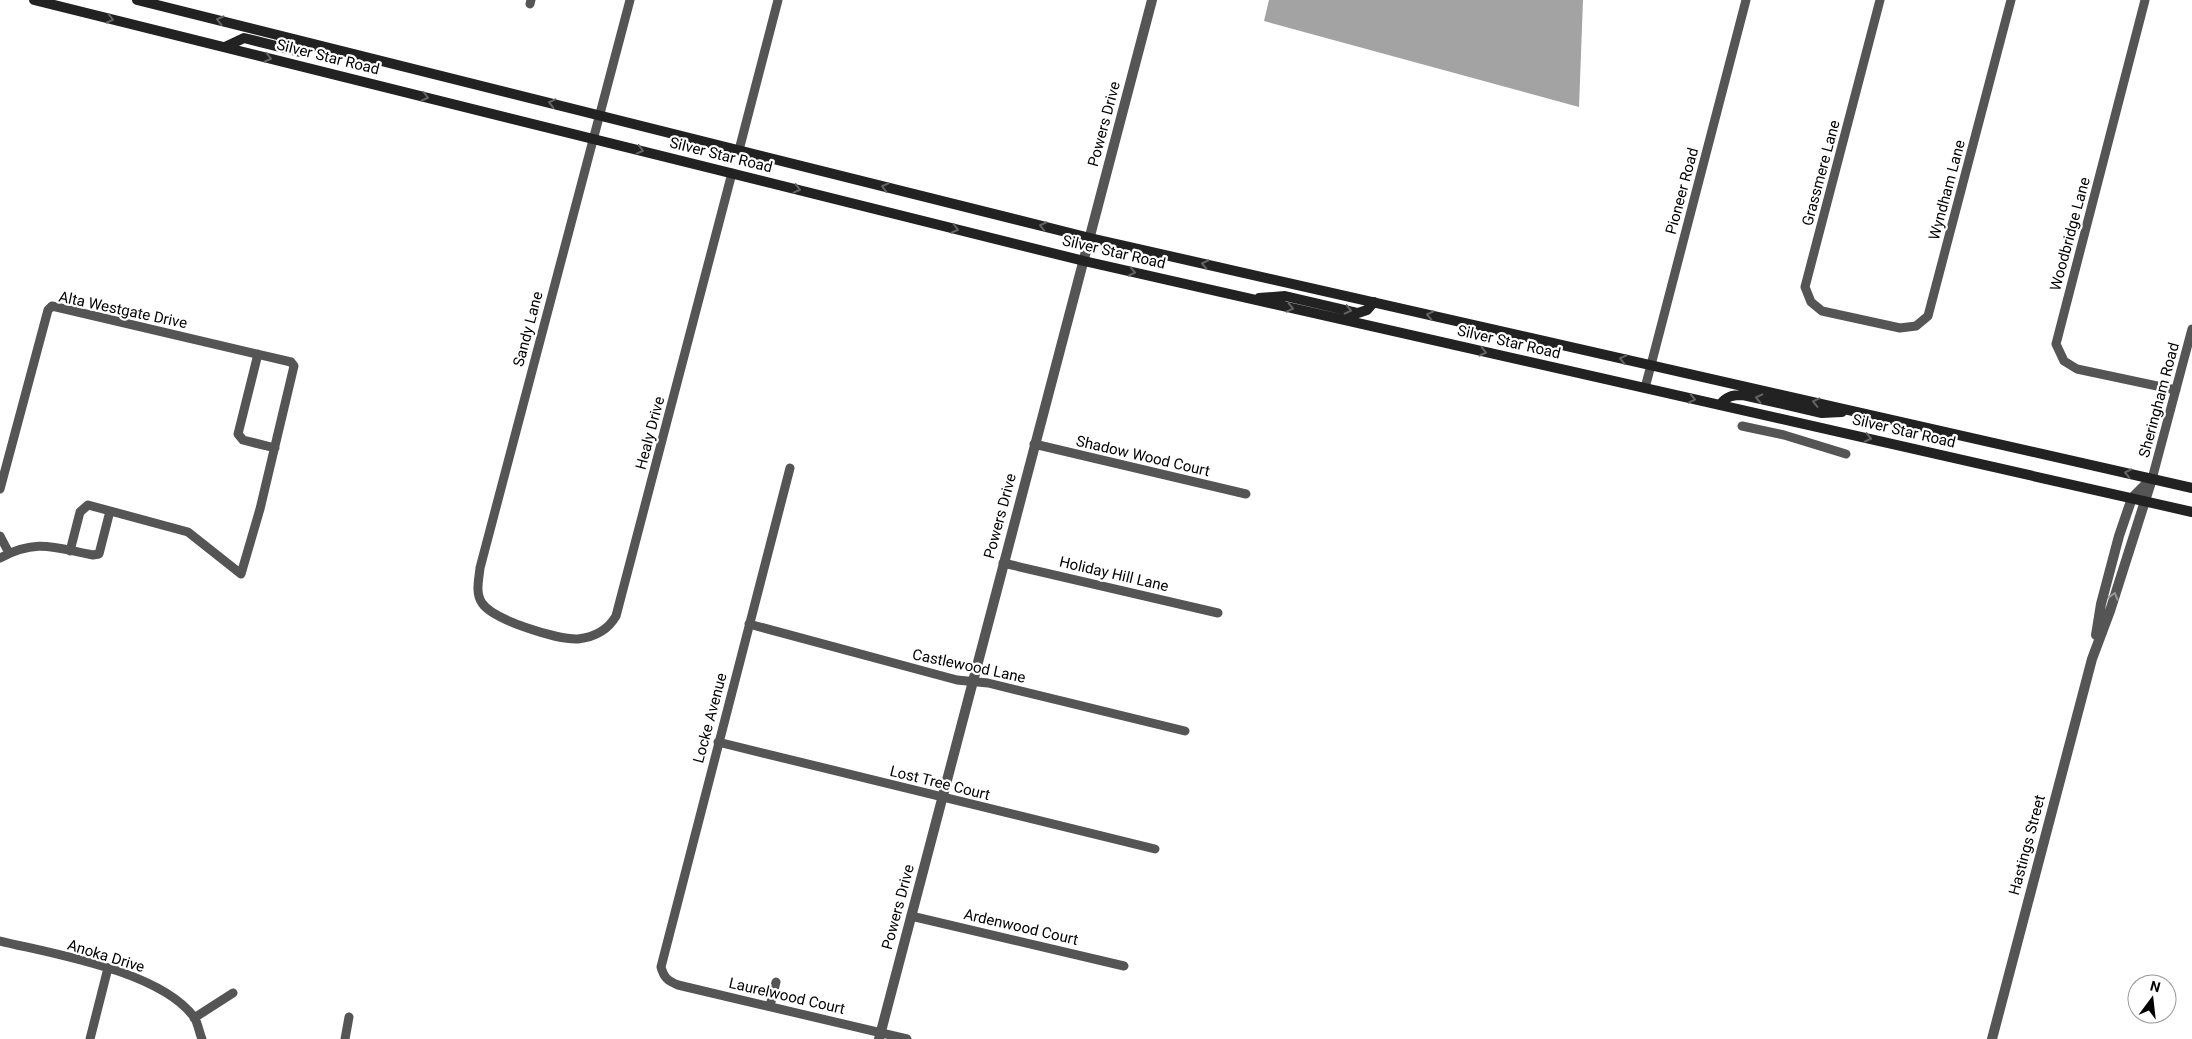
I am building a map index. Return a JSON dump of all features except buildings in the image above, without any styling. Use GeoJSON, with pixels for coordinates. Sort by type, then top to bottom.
{"type":"FeatureCollection","features":[{"type":"Feature","properties":{"kind":"main road","name":"Silver Star Road"},"geometry":{"type":"LineString","coordinates":[[34,0],[1084,261],[2192,512]]}},
{"type":"Feature","properties":{"kind":"main road","name":"Silver Star Road"},"geometry":{"type":"LineString","coordinates":[[137,0],[1090,238],[2192,488]]}},
{"type":"Feature","properties":{"kind":"main road"},"geometry":{"type":"LineString","coordinates":[[225,47],[244,38],[300,52],[317,45]]}},
{"type":"Feature","properties":{"kind":"main road"},"geometry":{"type":"LineString","coordinates":[[1248,298],[1285,296],[1358,313],[1367,310],[1374,302]]}},
{"type":"Feature","properties":{"kind":"main road"},"geometry":{"type":"LineString","coordinates":[[1720,405],[1733,395],[1743,395],[1822,413],[1858,412]]}},
{"type":"Feature","properties":{"kind":"street","name":"Sandy Lane"},"geometry":{"type":"LineString","coordinates":[[539,631],[493,614],[481,602],[478,586],[480,568],[630,0]]}},
{"type":"Feature","properties":{"kind":"street"},"geometry":{"type":"LineString","coordinates":[[738,150],[778,0]]}},
{"type":"Feature","properties":{"kind":"street","name":"Powers Drive"},"geometry":{"type":"LineString","coordinates":[[880,1036],[1152,0]]}},
{"type":"Feature","properties":{"kind":"street","name":"Pioneer Road"},"geometry":{"type":"LineString","coordinates":[[1645,388],[1746,0]]}},
{"type":"Feature","properties":{"kind":"street","name":"Grassmere Lane"},"geometry":{"type":"LineString","coordinates":[[1859,319],[1822,311],[1811,302],[1805,286],[1880,0]]}},
{"type":"Feature","properties":{"kind":"street","name":"Wyndham Lane"},"geometry":{"type":"LineString","coordinates":[[1859,319],[1900,328],[1916,326],[1928,316],[2011,0]]}},
{"type":"Feature","properties":{"kind":"street","name":"Woodbridge Lane"},"geometry":{"type":"LineString","coordinates":[[2145,0],[2056,344],[2064,361],[2078,369],[2176,390]]}},
{"type":"Feature","properties":{"kind":"street","name":"Healy Drive"},"geometry":{"type":"LineString","coordinates":[[539,631],[578,639],[599,634],[610,626],[616,616],[732,173]]}},
{"type":"Feature","properties":{"kind":"street","name":"Alta Westgate Drive"},"geometry":{"type":"LineString","coordinates":[[0,489],[48,310],[52,306],[291,362],[294,366],[242,574],[188,532],[88,505],[80,512],[70,551]]}},
{"type":"Feature","properties":{"kind":"street","name":"Sheringham Road"},"geometry":{"type":"LineString","coordinates":[[2152,479],[2192,329]]}},
{"type":"Feature","properties":{"kind":"street"},"geometry":{"type":"LineString","coordinates":[[258,354],[238,434],[243,440],[275,448]]}},
{"type":"Feature","properties":{"kind":"street"},"geometry":{"type":"LineString","coordinates":[[1742,426],[1784,435],[1846,454]]}},
{"type":"Feature","properties":{"kind":"street","name":"Shadow Wood Court"},"geometry":{"type":"LineString","coordinates":[[1034,444],[1246,494]]}},
{"type":"Feature","properties":{"kind":"street","name":"Locke Avenue"},"geometry":{"type":"LineString","coordinates":[[663,975],[660,967],[662,954],[790,468]]}},
{"type":"Feature","properties":{"kind":"street","name":"Hastings Street"},"geometry":{"type":"LineString","coordinates":[[2092,658],[2101,604],[2119,536],[2132,498],[2152,479]]}},
{"type":"Feature","properties":{"kind":"street","name":"Hastings Street"},"geometry":{"type":"LineString","coordinates":[[1992,1039],[2092,658],[2152,479]]}},
{"type":"Feature","properties":{"kind":"street"},"geometry":{"type":"LineString","coordinates":[[0,558],[34,545],[93,556],[99,554],[110,511]]}},
{"type":"Feature","properties":{"kind":"street"},"geometry":{"type":"LineString","coordinates":[[0,536],[9,553]]}},
{"type":"Feature","properties":{"kind":"street","name":"Holiday Hill Lane"},"geometry":{"type":"LineString","coordinates":[[1004,563],[1218,613]]}},
{"type":"Feature","properties":{"kind":"street","name":"Castlewood Lane"},"geometry":{"type":"LineString","coordinates":[[749,624],[957,680],[988,683],[1185,731]]}},
{"type":"Feature","properties":{"kind":"street","name":"Lost Tree Court"},"geometry":{"type":"LineString","coordinates":[[718,742],[1155,849]]}},
{"type":"Feature","properties":{"kind":"street","name":"Ardenwood Court"},"geometry":{"type":"LineString","coordinates":[[911,916],[1124,966]]}},
{"type":"Feature","properties":{"kind":"street","name":"Anoka Drive"},"geometry":{"type":"LineString","coordinates":[[0,941],[108,968],[148,983],[172,996],[194,1018]]}},
{"type":"Feature","properties":{"kind":"street"},"geometry":{"type":"LineString","coordinates":[[90,1039],[108,968]]}},
{"type":"Feature","properties":{"kind":"street","name":"Laurelwood Court"},"geometry":{"type":"LineString","coordinates":[[663,975],[667,980],[678,985],[770,1006],[880,1036],[907,1039]]}},
{"type":"Feature","properties":{"kind":"street"},"geometry":{"type":"LineString","coordinates":[[770,1006],[776,982]]}},
{"type":"Feature","properties":{"kind":"street"},"geometry":{"type":"LineString","coordinates":[[202,1039],[194,1018],[233,992]]}},
{"type":"Feature","properties":{"kind":"street"},"geometry":{"type":"LineString","coordinates":[[345,1039],[349,1017]]}},
{"type":"Feature","properties":{"kind":"shaded area"},"geometry":{"type":"Polygon","coordinates":[[[1269,0],[1583,0],[1579,107],[1264,21],[1269,0]]]}}]}
